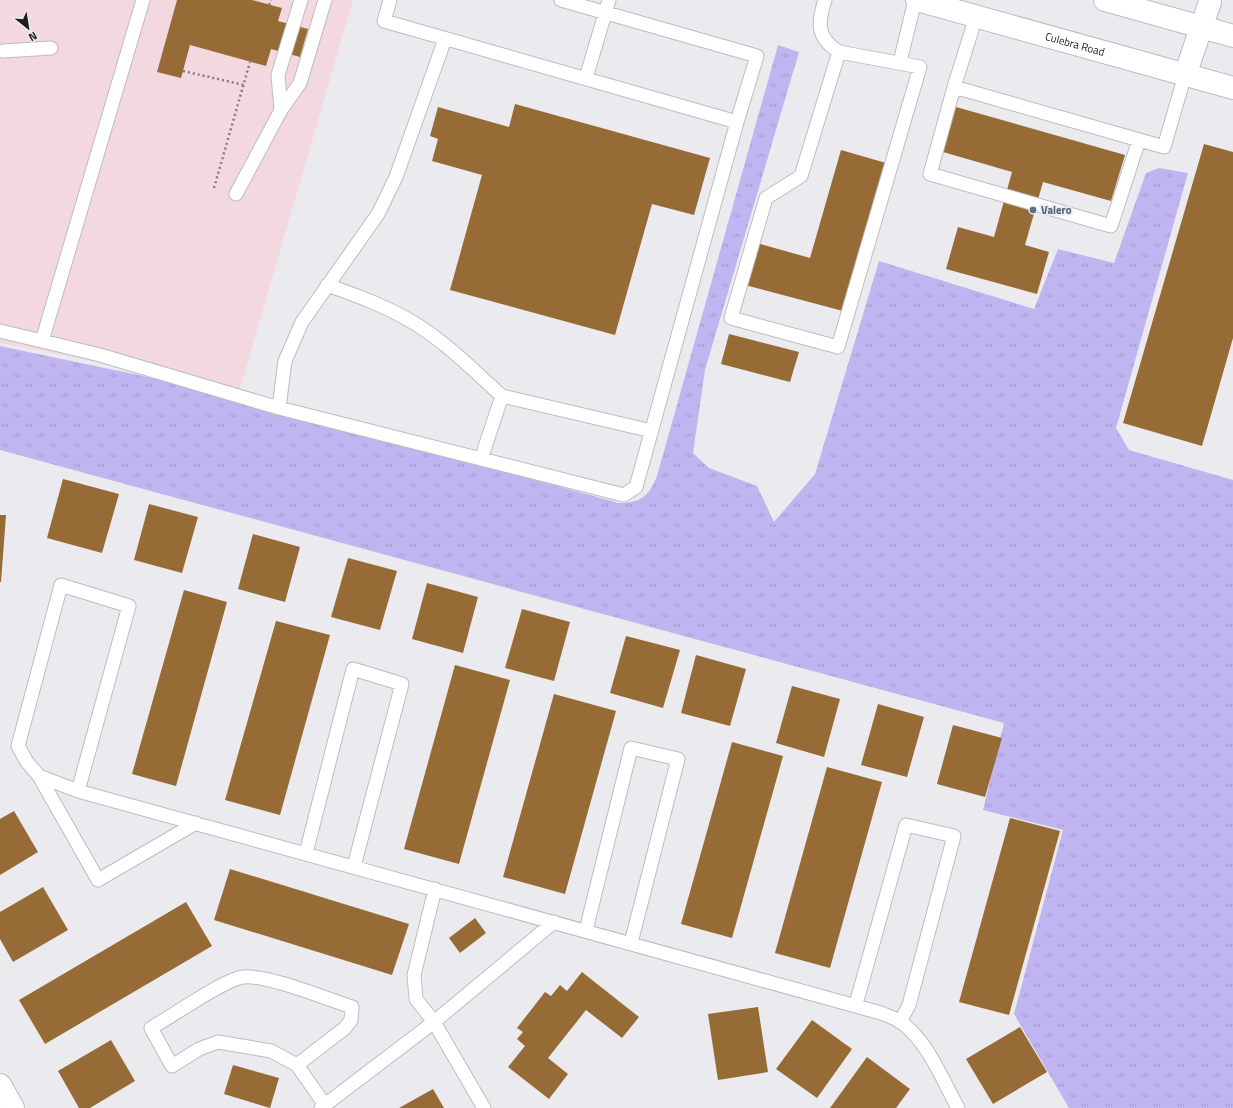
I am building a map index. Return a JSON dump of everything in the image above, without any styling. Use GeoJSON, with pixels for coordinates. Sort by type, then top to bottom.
{"type":"FeatureCollection","features":[{"type":"Feature","properties":{"kind":"main road","name":"Culebra Road"},"geometry":{"type":"LineString","coordinates":[[916,0],[1233,88]]}},
{"type":"Feature","properties":{"kind":"main road"},"geometry":{"type":"LineString","coordinates":[[1105,0],[1233,36]]}},
{"type":"Feature","properties":{"kind":"main road"},"geometry":{"type":"LineString","coordinates":[[1185,75],[1201,27],[1212,1]]}},
{"type":"Feature","properties":{"kind":"main road"},"geometry":{"type":"LineString","coordinates":[[0,1085],[12,1108]]}},
{"type":"Feature","properties":{"kind":"lane"},"geometry":{"type":"LineString","coordinates":[[42,341],[143,0]]}},
{"type":"Feature","properties":{"kind":"lane"},"geometry":{"type":"LineString","coordinates":[[281,110],[278,75],[301,0]]}},
{"type":"Feature","properties":{"kind":"lane"},"geometry":{"type":"LineString","coordinates":[[236,194],[281,110],[300,83],[325,0]]}},
{"type":"Feature","properties":{"kind":"lane"},"geometry":{"type":"LineString","coordinates":[[390,0],[384,21],[737,122]]}},
{"type":"Feature","properties":{"kind":"lane"},"geometry":{"type":"LineString","coordinates":[[0,331],[100,355],[279,408],[624,495],[636,487],[737,122],[757,56],[607,6],[561,0]]}},
{"type":"Feature","properties":{"kind":"lane"},"geometry":{"type":"LineString","coordinates":[[825,0],[821,16],[822,38],[828,45],[839,52],[900,62],[920,67],[838,347],[731,318],[766,198],[800,176],[839,52]]}},
{"type":"Feature","properties":{"kind":"lane"},"geometry":{"type":"LineString","coordinates":[[900,62],[916,0]]}},
{"type":"Feature","properties":{"kind":"lane"},"geometry":{"type":"LineString","coordinates":[[586,78],[607,6]]}},
{"type":"Feature","properties":{"kind":"lane"},"geometry":{"type":"LineString","coordinates":[[976,17],[954,87],[930,174],[1111,226],[1139,140]]}},
{"type":"Feature","properties":{"kind":"lane"},"geometry":{"type":"LineString","coordinates":[[279,408],[285,361],[302,322],[378,214],[396,177],[445,39]]}},
{"type":"Feature","properties":{"kind":"lane"},"geometry":{"type":"LineString","coordinates":[[3,51],[51,48]]}},
{"type":"Feature","properties":{"kind":"lane"},"geometry":{"type":"LineString","coordinates":[[954,87],[1164,147],[1185,75]]}},
{"type":"Feature","properties":{"kind":"lane"},"geometry":{"type":"LineString","coordinates":[[327,285],[374,302],[410,321],[448,347],[502,396],[652,431]]}},
{"type":"Feature","properties":{"kind":"lane"},"geometry":{"type":"LineString","coordinates":[[481,459],[502,396]]}},
{"type":"Feature","properties":{"kind":"lane"},"geometry":{"type":"LineString","coordinates":[[78,791],[128,606],[61,585],[18,746],[27,762],[39,776],[98,880],[196,823]]}},
{"type":"Feature","properties":{"kind":"lane"},"geometry":{"type":"LineString","coordinates":[[306,853],[353,669],[402,684],[354,866]]}},
{"type":"Feature","properties":{"kind":"lane"},"geometry":{"type":"LineString","coordinates":[[586,930],[632,748],[678,759],[631,943]]}},
{"type":"Feature","properties":{"kind":"lane"},"geometry":{"type":"LineString","coordinates":[[39,776],[78,791],[881,1012],[900,1022],[912,1033],[932,1059],[958,1108]]}},
{"type":"Feature","properties":{"kind":"lane"},"geometry":{"type":"LineString","coordinates":[[856,1004],[906,825],[954,836],[910,1005],[900,1022]]}},
{"type":"Feature","properties":{"kind":"lane"},"geometry":{"type":"LineString","coordinates":[[435,889],[414,975],[416,999],[434,1022],[484,1108]]}},
{"type":"Feature","properties":{"kind":"lane"},"geometry":{"type":"LineString","coordinates":[[297,1065],[345,1028],[351,1020],[352,1007],[262,978],[242,977],[219,987],[152,1028],[172,1066],[199,1049],[218,1042],[271,1052],[297,1065],[323,1106],[434,1022],[554,922]]}},
{"type":"Feature","properties":{"kind":"path"},"geometry":{"type":"LineString","coordinates":[[269,5],[271,0]]}},
{"type":"Feature","properties":{"kind":"path"},"geometry":{"type":"LineString","coordinates":[[214,188],[250,62]]}},
{"type":"Feature","properties":{"kind":"path"},"geometry":{"type":"LineString","coordinates":[[183,71],[244,85]]}},
{"type":"Feature","properties":{"kind":"shaded area"},"geometry":{"type":"Polygon","coordinates":[[[0,0],[353,0],[238,396],[94,361],[0,343],[0,0]]]}},
{"type":"Feature","properties":{"kind":"green space"},"geometry":{"type":"Polygon","coordinates":[[[778,45],[799,52],[705,370],[693,453],[709,468],[757,486],[774,522],[815,474],[879,261],[1034,309],[1058,249],[1114,263],[1146,173],[1159,168],[1188,173],[1116,428],[1129,450],[1233,480],[1233,1108],[1069,1108],[1014,1014],[1063,830],[983,810],[1004,723],[0,450],[0,346],[238,396],[298,415],[619,503],[639,500],[651,489],[657,476],[778,45]]]}},
{"type":"Feature","properties":{"kind":"building"},"geometry":{"type":"Polygon","coordinates":[[[177,0],[252,0],[282,8],[278,21],[308,29],[300,57],[271,49],[266,66],[190,45],[181,78],[157,72],[177,0]]]}},
{"type":"Feature","properties":{"kind":"building"},"geometry":{"type":"Polygon","coordinates":[[[515,104],[710,158],[694,215],[652,204],[615,335],[450,290],[482,175],[432,161],[438,139],[430,136],[438,107],[509,127],[515,104]]]}},
{"type":"Feature","properties":{"kind":"building"},"geometry":{"type":"Polygon","coordinates":[[[956,107],[1125,155],[1111,201],[1043,182],[1025,245],[1049,252],[1037,294],[946,269],[958,227],[994,237],[1012,172],[943,152],[956,107]]]}},
{"type":"Feature","properties":{"kind":"building"},"geometry":{"type":"Polygon","coordinates":[[[1204,144],[1233,152],[1233,338],[1202,446],[1123,423],[1204,144]]]}},
{"type":"Feature","properties":{"kind":"building"},"geometry":{"type":"Polygon","coordinates":[[[841,150],[886,163],[843,311],[745,285],[757,243],[810,258],[841,150]]]}},
{"type":"Feature","properties":{"kind":"building"},"geometry":{"type":"Polygon","coordinates":[[[729,334],[799,352],[790,382],[721,364],[729,334]]]}},
{"type":"Feature","properties":{"kind":"building"},"geometry":{"type":"Polygon","coordinates":[[[63,479],[119,494],[102,553],[47,538],[63,479]]]}},
{"type":"Feature","properties":{"kind":"building"},"geometry":{"type":"Polygon","coordinates":[[[149,504],[198,517],[182,573],[134,560],[149,504]]]}},
{"type":"Feature","properties":{"kind":"building"},"geometry":{"type":"Polygon","coordinates":[[[0,515],[6,515],[1,582],[0,582],[0,515]]]}},
{"type":"Feature","properties":{"kind":"building"},"geometry":{"type":"Polygon","coordinates":[[[253,534],[300,547],[285,602],[238,589],[253,534]]]}},
{"type":"Feature","properties":{"kind":"building"},"geometry":{"type":"Polygon","coordinates":[[[348,558],[397,571],[380,630],[331,617],[348,558]]]}},
{"type":"Feature","properties":{"kind":"building"},"geometry":{"type":"Polygon","coordinates":[[[427,583],[478,597],[463,653],[412,639],[427,583]]]}},
{"type":"Feature","properties":{"kind":"building"},"geometry":{"type":"Polygon","coordinates":[[[184,590],[227,602],[176,786],[132,774],[184,590]]]}},
{"type":"Feature","properties":{"kind":"building"},"geometry":{"type":"Polygon","coordinates":[[[522,609],[570,622],[554,681],[505,668],[522,609]]]}},
{"type":"Feature","properties":{"kind":"building"},"geometry":{"type":"Polygon","coordinates":[[[276,621],[330,635],[280,815],[225,800],[276,621]]]}},
{"type":"Feature","properties":{"kind":"building"},"geometry":{"type":"Polygon","coordinates":[[[626,636],[680,650],[663,708],[610,693],[626,636]]]}},
{"type":"Feature","properties":{"kind":"building"},"geometry":{"type":"Polygon","coordinates":[[[696,655],[746,669],[730,726],[681,713],[696,655]]]}},
{"type":"Feature","properties":{"kind":"building"},"geometry":{"type":"Polygon","coordinates":[[[455,665],[510,680],[459,864],[404,849],[455,665]]]}},
{"type":"Feature","properties":{"kind":"building"},"geometry":{"type":"Polygon","coordinates":[[[792,686],[840,699],[824,757],[776,743],[792,686]]]}},
{"type":"Feature","properties":{"kind":"building"},"geometry":{"type":"Polygon","coordinates":[[[554,694],[616,711],[565,894],[503,877],[554,694]]]}},
{"type":"Feature","properties":{"kind":"building"},"geometry":{"type":"Polygon","coordinates":[[[878,704],[924,717],[907,777],[861,765],[878,704]]]}},
{"type":"Feature","properties":{"kind":"building"},"geometry":{"type":"Polygon","coordinates":[[[953,725],[1002,738],[985,797],[937,784],[953,725]]]}},
{"type":"Feature","properties":{"kind":"building"},"geometry":{"type":"Polygon","coordinates":[[[732,742],[783,756],[732,938],[681,924],[732,742]]]}},
{"type":"Feature","properties":{"kind":"building"},"geometry":{"type":"Polygon","coordinates":[[[827,767],[882,782],[830,968],[775,953],[827,767]]]}},
{"type":"Feature","properties":{"kind":"building"},"geometry":{"type":"Polygon","coordinates":[[[14,811],[38,852],[0,875],[0,819],[14,811]]]}},
{"type":"Feature","properties":{"kind":"building"},"geometry":{"type":"Polygon","coordinates":[[[1010,818],[1060,831],[1009,1015],[959,1002],[1010,818]]]}},
{"type":"Feature","properties":{"kind":"building"},"geometry":{"type":"Polygon","coordinates":[[[230,869],[409,924],[392,975],[214,920],[230,869]]]}},
{"type":"Feature","properties":{"kind":"building"},"geometry":{"type":"Polygon","coordinates":[[[43,887],[68,930],[13,962],[0,939],[0,912],[43,887]]]}},
{"type":"Feature","properties":{"kind":"building"},"geometry":{"type":"Polygon","coordinates":[[[186,902],[212,946],[45,1044],[19,1000],[186,902]]]}},
{"type":"Feature","properties":{"kind":"building"},"geometry":{"type":"Polygon","coordinates":[[[475,918],[486,933],[460,953],[449,938],[475,918]]]}},
{"type":"Feature","properties":{"kind":"building"},"geometry":{"type":"Polygon","coordinates":[[[582,972],[639,1017],[622,1038],[586,1010],[548,1058],[568,1074],[549,1099],[508,1067],[525,1046],[517,1039],[523,1032],[517,1028],[545,992],[551,996],[560,985],[567,991],[582,972]]]}},
{"type":"Feature","properties":{"kind":"building"},"geometry":{"type":"Polygon","coordinates":[[[758,1007],[768,1072],[718,1080],[708,1014],[758,1007]]]}},
{"type":"Feature","properties":{"kind":"building"},"geometry":{"type":"Polygon","coordinates":[[[812,1020],[852,1049],[817,1098],[776,1069],[812,1020]]]}},
{"type":"Feature","properties":{"kind":"building"},"geometry":{"type":"Polygon","coordinates":[[[1020,1027],[1047,1072],[993,1104],[966,1059],[1020,1027]]]}},
{"type":"Feature","properties":{"kind":"building"},"geometry":{"type":"Polygon","coordinates":[[[111,1040],[135,1081],[90,1108],[79,1108],[58,1071],[111,1040]]]}},
{"type":"Feature","properties":{"kind":"building"},"geometry":{"type":"Polygon","coordinates":[[[867,1057],[910,1089],[896,1108],[830,1108],[867,1057]]]}},
{"type":"Feature","properties":{"kind":"building"},"geometry":{"type":"Polygon","coordinates":[[[233,1065],[279,1078],[270,1108],[224,1094],[233,1065]]]}},
{"type":"Feature","properties":{"kind":"building"},"geometry":{"type":"Polygon","coordinates":[[[433,1089],[444,1108],[399,1108],[433,1089]]]}},
{"type":"Feature","properties":{"kind":"place","name":"Valero"},"geometry":{"type":"Point","coordinates":[1033,210]}}]}
